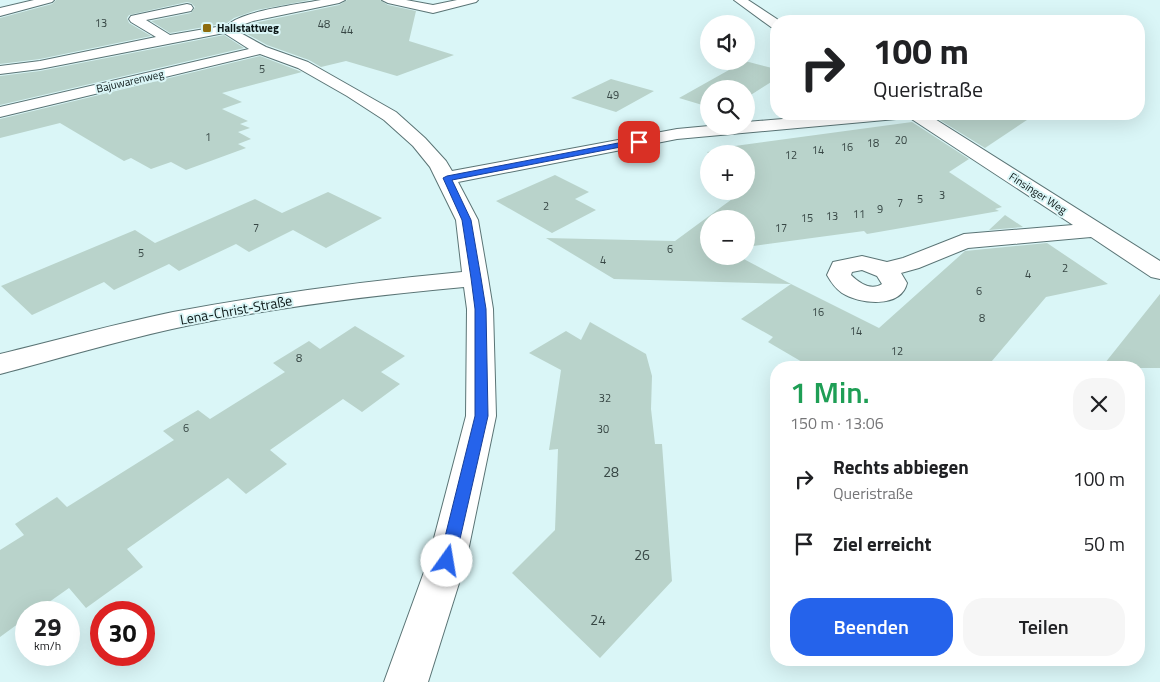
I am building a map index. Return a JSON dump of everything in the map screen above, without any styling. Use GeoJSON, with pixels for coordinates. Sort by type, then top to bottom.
{"type":"FeatureCollection","features":[{"type":"Feature","properties":{"kind":"street"},"geometry":{"type":"LineString","coordinates":[[0,12],[48,0]]}},
{"type":"Feature","properties":{"kind":"street"},"geometry":{"type":"LineString","coordinates":[[388,0],[433,9],[472,0]]}},
{"type":"Feature","properties":{"kind":"street"},"geometry":{"type":"LineString","coordinates":[[740,0],[770,20]]}},
{"type":"Feature","properties":{"kind":"street"},"geometry":{"type":"LineString","coordinates":[[0,70],[40,65],[231,28],[239,22],[250,18],[332,1]]}},
{"type":"Feature","properties":{"kind":"street"},"geometry":{"type":"LineString","coordinates":[[168,39],[135,19],[187,8]]}},
{"type":"Feature","properties":{"kind":"street"},"geometry":{"type":"LineString","coordinates":[[231,28],[230,32],[261,50],[303,65],[390,116],[419,142],[439,165],[467,220],[480,309],[481,416],[447,561],[406,682]]}},
{"type":"Feature","properties":{"kind":"street","name":"Bajuwarenweg"},"geometry":{"type":"LineString","coordinates":[[0,112],[261,50]]}},
{"type":"Feature","properties":{"kind":"street"},"geometry":{"type":"LineString","coordinates":[[447,178],[677,134],[830,120]]}},
{"type":"Feature","properties":{"kind":"street","name":"Finsinger Weg"},"geometry":{"type":"LineString","coordinates":[[925,120],[1160,272]]}},
{"type":"Feature","properties":{"kind":"street"},"geometry":{"type":"LineString","coordinates":[[884,270],[912,263],[964,241],[1095,230]]}},
{"type":"Feature","properties":{"kind":"street","name":"Lena-Christ-Straße"},"geometry":{"type":"LineString","coordinates":[[0,364],[172,321],[283,301],[382,287],[476,278]]}},
{"type":"Feature","properties":{"kind":"building"},"geometry":{"type":"Polygon","coordinates":[[[56,0],[310,0],[257,10],[234,18],[227,23],[170,33],[151,21],[191,13],[195,7],[187,2],[129,15],[127,18],[129,23],[151,36],[40,59],[0,64],[0,18],[52,4],[56,0]]]}},
{"type":"Feature","properties":{"kind":"building"},"geometry":{"type":"Polygon","coordinates":[[[347,0],[380,0],[388,5],[416,11],[409,41],[454,55],[397,76],[346,61],[321,67],[309,60],[267,45],[240,30],[254,23],[339,5],[347,0]]]}},
{"type":"Feature","properties":{"kind":"building"},"geometry":{"type":"Polygon","coordinates":[[[224,35],[244,48],[0,105],[0,76],[40,71],[224,35]]]}},
{"type":"Feature","properties":{"kind":"building"},"geometry":{"type":"Polygon","coordinates":[[[260,56],[302,72],[222,93],[242,102],[222,109],[248,121],[240,124],[250,128],[238,132],[251,139],[238,144],[246,148],[186,170],[171,162],[151,169],[131,158],[124,161],[60,123],[0,138],[0,119],[260,56]]]}},
{"type":"Feature","properties":{"kind":"building"},"geometry":{"type":"Polygon","coordinates":[[[755,64],[770,67],[770,83],[755,92],[755,80],[711,80],[729,70],[755,70],[755,64]]]}},
{"type":"Feature","properties":{"kind":"building"},"geometry":{"type":"Polygon","coordinates":[[[611,79],[654,91],[616,112],[571,98],[611,79]]]}},
{"type":"Feature","properties":{"kind":"building"},"geometry":{"type":"Polygon","coordinates":[[[700,86],[700,104],[679,98],[700,86]]]}},
{"type":"Feature","properties":{"kind":"building"},"geometry":{"type":"Polygon","coordinates":[[[940,120],[1027,120],[985,148],[940,120]]]}},
{"type":"Feature","properties":{"kind":"building"},"geometry":{"type":"Polygon","coordinates":[[[912,122],[969,159],[949,172],[1002,207],[995,209],[999,211],[867,234],[864,231],[755,246],[755,210],[717,210],[731,200],[755,200],[755,145],[742,145],[912,122]]]}},
{"type":"Feature","properties":{"kind":"building"},"geometry":{"type":"Polygon","coordinates":[[[555,175],[589,192],[575,199],[596,210],[552,233],[496,201],[555,175]]]}},
{"type":"Feature","properties":{"kind":"building"},"geometry":{"type":"Polygon","coordinates":[[[328,192],[382,218],[326,248],[293,230],[249,252],[236,244],[179,271],[169,264],[114,290],[104,282],[32,315],[1,286],[135,230],[155,243],[255,199],[282,213],[328,192]]]}},
{"type":"Feature","properties":{"kind":"building"},"geometry":{"type":"Polygon","coordinates":[[[1005,215],[1023,227],[989,230],[1005,215]]]}},
{"type":"Feature","properties":{"kind":"building"},"geometry":{"type":"Polygon","coordinates":[[[700,223],[700,265],[755,265],[791,284],[614,279],[546,238],[675,241],[700,223]]]}},
{"type":"Feature","properties":{"kind":"building"},"geometry":{"type":"Polygon","coordinates":[[[1047,243],[1108,284],[1046,297],[992,361],[800,361],[768,342],[773,337],[741,319],[791,284],[879,328],[965,251],[1047,243]]]}},
{"type":"Feature","properties":{"kind":"building"},"geometry":{"type":"Polygon","coordinates":[[[1160,294],[1160,368],[1145,368],[1145,361],[1107,361],[1160,294]]]}},
{"type":"Feature","properties":{"kind":"building"},"geometry":{"type":"Polygon","coordinates":[[[590,322],[646,354],[652,376],[651,409],[655,444],[662,444],[672,581],[600,658],[512,573],[555,530],[558,449],[549,450],[561,370],[529,353],[566,331],[581,340],[590,322]]]}},
{"type":"Feature","properties":{"kind":"building"},"geometry":{"type":"Polygon","coordinates":[[[355,326],[405,356],[381,372],[400,384],[362,412],[343,399],[270,450],[287,464],[246,494],[228,478],[127,549],[143,567],[96,601],[90,601],[90,605],[86,608],[69,588],[51,601],[15,601],[15,626],[0,637],[0,550],[24,535],[15,524],[57,497],[67,507],[174,440],[163,431],[198,410],[210,419],[285,372],[273,363],[309,341],[320,349],[355,326]]]}},
{"type":"Feature","properties":{"kind":"place","name":"Hallstattweg"},"geometry":{"type":"Point","coordinates":[207,28]}},
{"type":"Feature","properties":{"kind":"route"},"geometry":{"type":"LineString","coordinates":[[447,561],[481,416],[480,309],[476,278],[467,220],[447,178],[639,142]]}}]}
